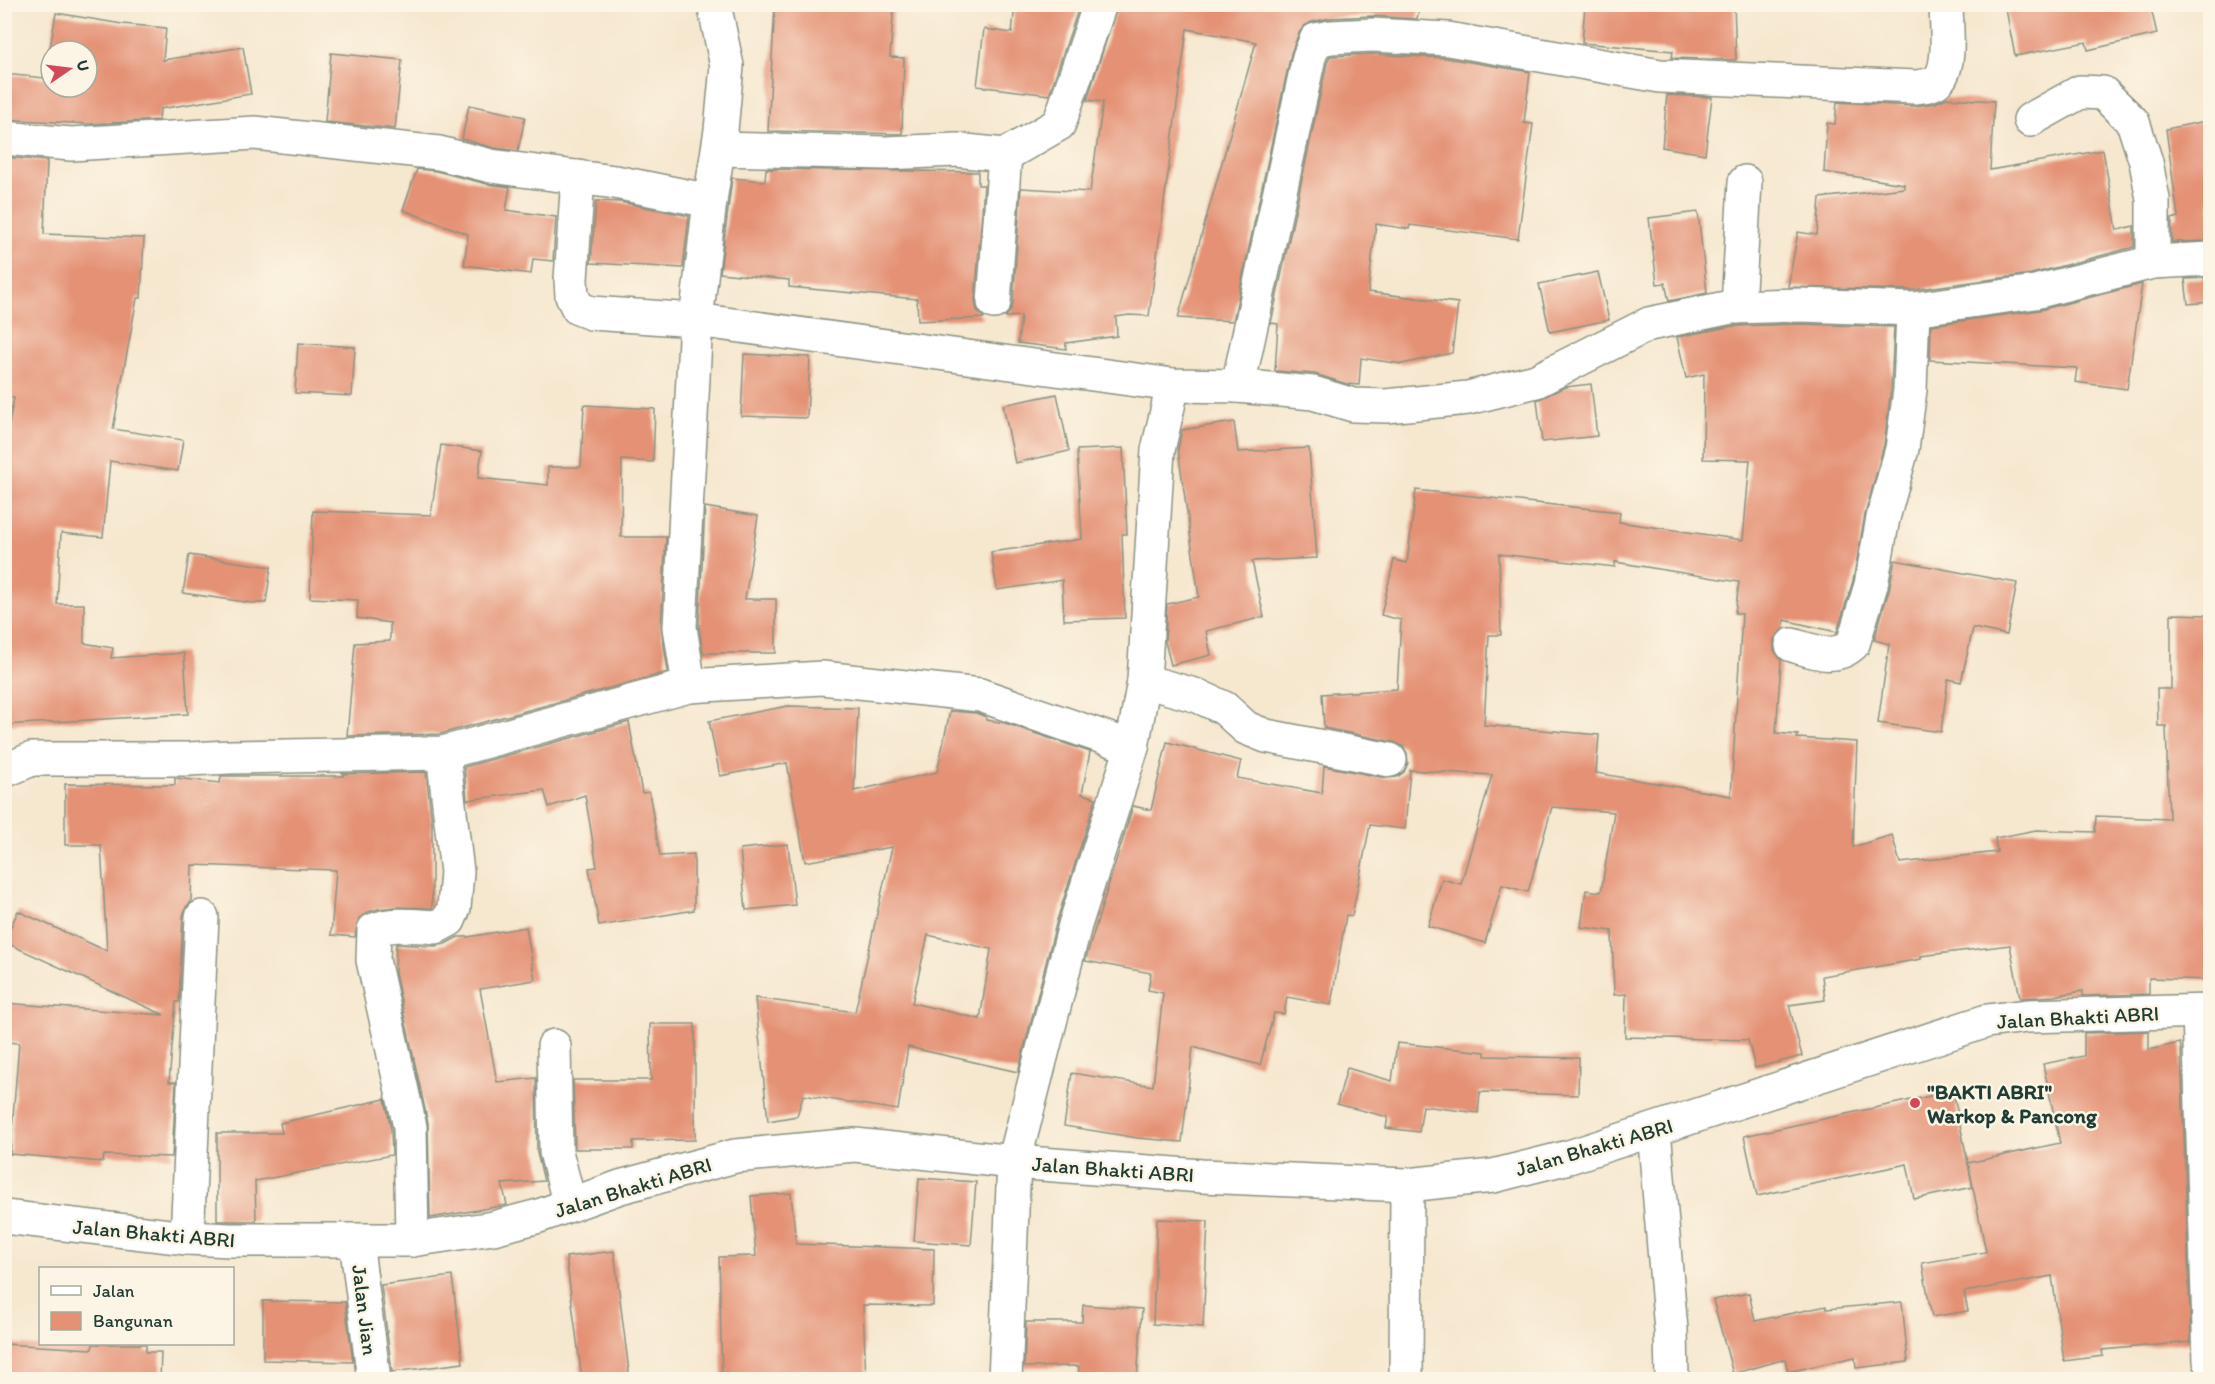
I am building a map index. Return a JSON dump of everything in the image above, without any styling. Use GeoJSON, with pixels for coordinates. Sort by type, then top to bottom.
{"type":"FeatureCollection","features":[{"type":"Feature","properties":{"kind":"street"},"geometry":{"type":"LineString","coordinates":[[689,686],[680,627],[696,320],[710,201],[719,149],[727,66],[714,4]]}},
{"type":"Feature","properties":{"kind":"street"},"geometry":{"type":"LineString","coordinates":[[719,149],[885,153],[956,150],[1005,155],[1059,124],[1100,4]]}},
{"type":"Feature","properties":{"kind":"street"},"geometry":{"type":"LineString","coordinates":[[1238,386],[1306,69],[1316,40],[1364,35],[1448,39],[1660,76],[1915,87],[1937,81],[1944,69],[1946,4]]}},
{"type":"Feature","properties":{"kind":"street"},"geometry":{"type":"LineString","coordinates":[[2030,120],[2080,92],[2103,93],[2133,122],[2146,162],[2153,200],[2153,262]]}},
{"type":"Feature","properties":{"kind":"street"},"geometry":{"type":"LineString","coordinates":[[4,138],[71,144],[255,133],[439,153],[491,166],[615,182],[710,201]]}},
{"type":"Feature","properties":{"kind":"street"},"geometry":{"type":"LineString","coordinates":[[994,303],[1005,155]]}},
{"type":"Feature","properties":{"kind":"street"},"geometry":{"type":"LineString","coordinates":[[578,177],[571,279],[572,296],[578,308],[591,313],[696,320],[1173,385],[1238,386],[1313,393],[1353,405],[1386,406],[1468,398],[1536,381],[1649,324],[1738,307],[1800,305],[1913,309],[2035,292],[2153,262],[2211,259]]}},
{"type":"Feature","properties":{"kind":"street"},"geometry":{"type":"LineString","coordinates":[[1738,307],[1745,182]]}},
{"type":"Feature","properties":{"kind":"street"},"geometry":{"type":"LineString","coordinates":[[1792,645],[1821,654],[1834,654],[1846,650],[1852,644],[1871,585],[1883,518],[1902,449],[1911,390],[1913,309]]}},
{"type":"Feature","properties":{"kind":"street"},"geometry":{"type":"LineString","coordinates":[[1005,1380],[1014,1162],[1075,925],[1132,747],[1143,681],[1158,450],[1173,385]]}},
{"type":"Feature","properties":{"kind":"street"},"geometry":{"type":"LineString","coordinates":[[4,771],[32,759],[188,759],[443,753],[689,686],[822,678],[980,695],[1132,747]]}},
{"type":"Feature","properties":{"kind":"street"},"geometry":{"type":"LineString","coordinates":[[1143,681],[1198,696],[1224,708],[1246,728],[1266,736],[1390,760]]}},
{"type":"Feature","properties":{"kind":"street"},"geometry":{"type":"LineString","coordinates":[[412,1240],[410,1127],[373,960],[372,938],[374,930],[392,925],[436,927],[449,920],[454,908],[457,872],[443,753]]}},
{"type":"Feature","properties":{"kind":"street"},"geometry":{"type":"LineString","coordinates":[[187,1238],[202,917]]}},
{"type":"Feature","properties":{"kind":"street"},"geometry":{"type":"LineString","coordinates":[[2205,1012],[2211,1361]]}},
{"type":"Feature","properties":{"kind":"street","name":"Jalan Bhakti ABRI"},"geometry":{"type":"LineString","coordinates":[[4,1217],[187,1238],[412,1240],[493,1228],[620,1187],[735,1156],[855,1145],[1014,1162],[1202,1176],[1407,1185],[1493,1176],[1569,1157],[1987,1022],[2027,1016],[2205,1012]]}},
{"type":"Feature","properties":{"kind":"street"},"geometry":{"type":"LineString","coordinates":[[554,1046],[556,1152],[570,1205]]}},
{"type":"Feature","properties":{"kind":"street"},"geometry":{"type":"LineString","coordinates":[[1654,1130],[1671,1330],[1672,1380]]}},
{"type":"Feature","properties":{"kind":"street"},"geometry":{"type":"LineString","coordinates":[[1406,1380],[1407,1185]]}},
{"type":"Feature","properties":{"kind":"street","name":"Jalan Jian"},"geometry":{"type":"LineString","coordinates":[[356,1240],[374,1380]]}},
{"type":"Feature","properties":{"kind":"building"},"geometry":{"type":"Polygon","coordinates":[[[775,4],[894,4],[890,57],[904,58],[902,134],[768,131],[775,4]]]}},
{"type":"Feature","properties":{"kind":"building"},"geometry":{"type":"Polygon","coordinates":[[[1015,4],[1080,4],[1049,95],[977,86],[984,29],[1012,33],[1015,4]]]}},
{"type":"Feature","properties":{"kind":"building"},"geometry":{"type":"Polygon","coordinates":[[[1118,4],[1420,4],[1417,19],[1373,16],[1330,18],[1312,22],[1304,26],[1299,33],[1291,53],[1233,321],[1178,318],[1256,42],[1187,29],[1149,316],[1116,317],[1117,336],[1066,343],[1066,349],[1018,343],[1021,316],[1005,317],[1010,312],[1013,303],[1021,188],[1090,192],[1103,102],[1087,100],[1118,4]]]}},
{"type":"Feature","properties":{"kind":"building"},"geometry":{"type":"Polygon","coordinates":[[[1734,4],[1736,60],[1672,58],[1673,51],[1582,43],[1585,5],[1734,4]]]}},
{"type":"Feature","properties":{"kind":"building"},"geometry":{"type":"Polygon","coordinates":[[[2005,4],[2150,4],[2157,34],[2088,50],[2086,42],[2015,56],[2005,4]]]}},
{"type":"Feature","properties":{"kind":"building"},"geometry":{"type":"Polygon","coordinates":[[[56,13],[122,24],[166,28],[163,60],[243,47],[251,94],[160,109],[159,120],[89,124],[4,119],[4,74],[39,77],[39,99],[99,99],[99,39],[52,39],[56,13]]]}},
{"type":"Feature","properties":{"kind":"building"},"geometry":{"type":"Polygon","coordinates":[[[331,53],[402,60],[395,129],[325,122],[331,53]]]}},
{"type":"Feature","properties":{"kind":"building"},"geometry":{"type":"Polygon","coordinates":[[[1372,54],[1446,58],[1530,72],[1524,123],[1533,124],[1518,239],[1410,225],[1409,229],[1376,224],[1368,292],[1458,303],[1452,353],[1402,364],[1361,358],[1359,385],[1347,384],[1315,374],[1275,371],[1278,324],[1271,323],[1327,63],[1330,56],[1372,54]]]}},
{"type":"Feature","properties":{"kind":"building"},"geometry":{"type":"Polygon","coordinates":[[[1667,95],[1712,97],[1705,154],[1662,147],[1667,95]]]}},
{"type":"Feature","properties":{"kind":"building"},"geometry":{"type":"Polygon","coordinates":[[[1946,98],[1994,101],[1990,170],[2103,150],[2117,230],[2134,226],[2134,247],[2031,274],[1912,290],[1788,287],[1798,232],[1817,235],[1820,198],[1904,188],[1904,184],[1824,172],[1827,123],[1835,124],[1837,102],[1914,106],[1935,103],[1946,98]]]}},
{"type":"Feature","properties":{"kind":"building"},"geometry":{"type":"Polygon","coordinates":[[[469,105],[525,117],[518,151],[494,148],[462,139],[469,105]]]}},
{"type":"Feature","properties":{"kind":"building"},"geometry":{"type":"Polygon","coordinates":[[[2211,120],[2211,241],[2172,242],[2172,219],[2178,217],[2166,129],[2211,120]]]}},
{"type":"Feature","properties":{"kind":"building"},"geometry":{"type":"Polygon","coordinates":[[[4,157],[47,161],[44,234],[144,238],[141,298],[137,298],[113,429],[183,440],[178,471],[110,461],[103,537],[61,533],[57,604],[84,604],[84,643],[113,648],[111,658],[184,653],[188,714],[4,725],[4,448],[14,398],[4,397],[4,317],[8,277],[4,277],[4,157]]]}},
{"type":"Feature","properties":{"kind":"building"},"geometry":{"type":"Polygon","coordinates":[[[417,169],[510,187],[506,210],[556,217],[553,261],[533,259],[531,274],[464,265],[468,234],[403,210],[417,169]]]}},
{"type":"Feature","properties":{"kind":"building"},"geometry":{"type":"Polygon","coordinates":[[[766,169],[978,172],[978,185],[984,185],[975,301],[977,311],[984,318],[918,321],[917,299],[789,287],[789,280],[720,273],[732,178],[765,181],[766,169]]]}},
{"type":"Feature","properties":{"kind":"building"},"geometry":{"type":"Polygon","coordinates":[[[596,201],[620,202],[689,216],[683,268],[591,263],[596,201]]]}},
{"type":"Feature","properties":{"kind":"building"},"geometry":{"type":"Polygon","coordinates":[[[1698,212],[1707,293],[1669,301],[1665,283],[1657,284],[1649,218],[1698,212]]]}},
{"type":"Feature","properties":{"kind":"building"},"geometry":{"type":"Polygon","coordinates":[[[1598,272],[1609,320],[1550,332],[1539,284],[1598,272]]]}},
{"type":"Feature","properties":{"kind":"building"},"geometry":{"type":"Polygon","coordinates":[[[2211,278],[2211,302],[2188,304],[2185,279],[2211,278]]]}},
{"type":"Feature","properties":{"kind":"building"},"geometry":{"type":"Polygon","coordinates":[[[2142,284],[2127,389],[2075,382],[2077,368],[1930,360],[1931,325],[2040,310],[2142,284]]]}},
{"type":"Feature","properties":{"kind":"building"},"geometry":{"type":"Polygon","coordinates":[[[1800,324],[1894,327],[1891,388],[1884,445],[1865,515],[1853,581],[1837,632],[1784,620],[1783,629],[1774,639],[1774,650],[1781,660],[1776,733],[1798,735],[1797,738],[1857,742],[1853,847],[1892,835],[1900,863],[1997,852],[1995,838],[2036,830],[2095,832],[2096,816],[2169,819],[2166,726],[2158,726],[2157,689],[2171,689],[2171,614],[2211,615],[2211,980],[2149,978],[2149,994],[2083,996],[2083,991],[2020,998],[2010,945],[1921,956],[1921,959],[1822,976],[1825,1000],[1789,1005],[1802,1056],[1755,1068],[1748,1040],[1625,1037],[1626,994],[1614,995],[1612,931],[1581,927],[1586,890],[1601,892],[1614,812],[1552,807],[1528,892],[1502,885],[1485,943],[1428,926],[1442,879],[1461,884],[1492,775],[1410,770],[1405,829],[1370,825],[1352,916],[1346,915],[1331,1005],[1287,997],[1284,1014],[1274,1013],[1260,1065],[1193,1047],[1182,1142],[1138,1138],[1064,1126],[1072,1073],[1153,1086],[1163,993],[1148,990],[1151,973],[1085,961],[1133,806],[1151,810],[1167,742],[1241,761],[1237,778],[1322,793],[1324,766],[1386,778],[1397,777],[1404,772],[1408,763],[1407,753],[1403,746],[1394,742],[1324,728],[1322,694],[1397,689],[1401,620],[1381,615],[1394,560],[1407,563],[1416,490],[1620,512],[1619,522],[1743,540],[1750,460],[1703,459],[1704,374],[1686,378],[1677,337],[1733,326],[1800,324]],[[1499,554],[1501,635],[1489,635],[1484,725],[1599,735],[1596,773],[1731,796],[1742,614],[1735,613],[1739,582],[1615,562],[1615,567],[1499,554]]]}},
{"type":"Feature","properties":{"kind":"building"},"geometry":{"type":"Polygon","coordinates":[[[298,343],[355,347],[352,396],[295,393],[298,343]]]}},
{"type":"Feature","properties":{"kind":"building"},"geometry":{"type":"Polygon","coordinates":[[[744,354],[810,357],[807,418],[741,416],[744,354]]]}},
{"type":"Feature","properties":{"kind":"building"},"geometry":{"type":"Polygon","coordinates":[[[1591,384],[1597,436],[1542,442],[1537,400],[1565,387],[1591,384]]]}},
{"type":"Feature","properties":{"kind":"building"},"geometry":{"type":"Polygon","coordinates":[[[1057,394],[1069,451],[1015,463],[1003,405],[1057,394]]]}},
{"type":"Feature","properties":{"kind":"building"},"geometry":{"type":"Polygon","coordinates":[[[584,405],[655,409],[653,462],[622,460],[621,537],[666,537],[661,626],[668,672],[440,734],[347,736],[355,643],[390,641],[390,623],[357,618],[358,600],[310,598],[313,511],[431,515],[441,445],[482,451],[478,478],[548,485],[548,467],[581,467],[584,405]]]}},
{"type":"Feature","properties":{"kind":"building"},"geometry":{"type":"Polygon","coordinates":[[[1234,422],[1238,452],[1309,448],[1317,558],[1252,561],[1264,617],[1206,631],[1211,655],[1171,665],[1165,642],[1167,604],[1199,597],[1178,449],[1182,430],[1234,422]]]}},
{"type":"Feature","properties":{"kind":"building"},"geometry":{"type":"Polygon","coordinates":[[[1123,448],[1127,534],[1122,534],[1125,618],[1064,620],[1062,580],[997,590],[991,552],[1082,539],[1077,450],[1123,448]]]}},
{"type":"Feature","properties":{"kind":"building"},"geometry":{"type":"Polygon","coordinates":[[[705,507],[758,516],[745,599],[776,599],[776,653],[703,653],[699,626],[705,507]]]}},
{"type":"Feature","properties":{"kind":"building"},"geometry":{"type":"Polygon","coordinates":[[[189,555],[271,567],[266,603],[183,593],[189,555]]]}},
{"type":"Feature","properties":{"kind":"building"},"geometry":{"type":"Polygon","coordinates":[[[1895,560],[2017,583],[2007,635],[1973,628],[1961,682],[1948,679],[1941,732],[1878,723],[1889,644],[1874,640],[1889,590],[1895,560]]]}},
{"type":"Feature","properties":{"kind":"building"},"geometry":{"type":"Polygon","coordinates":[[[788,706],[858,708],[854,791],[937,772],[950,711],[976,713],[986,717],[986,720],[1005,723],[1090,752],[1082,794],[1096,798],[1057,920],[1018,1072],[908,1047],[898,1110],[803,1095],[797,1116],[768,1121],[755,998],[855,1012],[892,847],[805,862],[787,763],[720,776],[709,721],[788,706]],[[928,935],[912,1003],[980,1019],[991,949],[928,935]]]}},
{"type":"Feature","properties":{"kind":"building"},"geometry":{"type":"Polygon","coordinates":[[[629,722],[642,793],[649,792],[660,856],[694,854],[694,910],[599,926],[589,868],[597,867],[585,795],[549,807],[544,790],[467,800],[464,767],[629,722]]]}},
{"type":"Feature","properties":{"kind":"building"},"geometry":{"type":"Polygon","coordinates":[[[426,772],[432,823],[432,908],[378,909],[359,918],[355,937],[331,935],[336,870],[192,865],[191,902],[186,907],[183,916],[179,1002],[176,1002],[169,1082],[176,1082],[172,1157],[104,1155],[103,1162],[10,1154],[19,1043],[4,1042],[4,1003],[164,1015],[4,942],[18,911],[107,951],[101,845],[65,845],[65,784],[175,785],[175,778],[220,783],[221,776],[343,776],[343,774],[426,772]]]}},
{"type":"Feature","properties":{"kind":"building"},"geometry":{"type":"Polygon","coordinates":[[[788,844],[795,905],[746,910],[740,849],[788,844]]]}},
{"type":"Feature","properties":{"kind":"building"},"geometry":{"type":"Polygon","coordinates":[[[526,927],[535,980],[480,989],[497,1082],[536,1078],[537,1153],[544,1181],[502,1184],[507,1205],[430,1218],[428,1123],[395,973],[396,944],[435,946],[458,937],[526,927]]]}},
{"type":"Feature","properties":{"kind":"building"},"geometry":{"type":"Polygon","coordinates":[[[650,1024],[695,1024],[695,1140],[633,1141],[633,1149],[575,1149],[573,1080],[651,1080],[650,1024]]]}},
{"type":"Feature","properties":{"kind":"building"},"geometry":{"type":"Polygon","coordinates":[[[2149,1031],[2149,1050],[2180,1043],[2181,1049],[2191,1342],[2102,1350],[2103,1356],[2064,1361],[2052,1276],[1964,1292],[1968,1311],[1932,1317],[1922,1263],[1986,1252],[1968,1163],[2060,1143],[2043,1064],[2084,1056],[2084,1033],[2149,1031]]]}},
{"type":"Feature","properties":{"kind":"building"},"geometry":{"type":"Polygon","coordinates":[[[1397,1043],[1485,1052],[1485,1056],[1579,1058],[1578,1095],[1480,1092],[1478,1113],[1423,1106],[1419,1132],[1386,1128],[1388,1117],[1337,1104],[1347,1068],[1392,1081],[1397,1043]]]}},
{"type":"Feature","properties":{"kind":"building"},"geometry":{"type":"Polygon","coordinates":[[[1953,1091],[1973,1187],[1914,1199],[1907,1164],[1757,1196],[1744,1136],[1953,1091]]]}},
{"type":"Feature","properties":{"kind":"building"},"geometry":{"type":"Polygon","coordinates":[[[385,1099],[391,1129],[392,1155],[255,1181],[256,1221],[217,1221],[217,1133],[282,1133],[280,1123],[385,1099]]]}},
{"type":"Feature","properties":{"kind":"building"},"geometry":{"type":"Polygon","coordinates":[[[919,1178],[976,1182],[971,1245],[914,1241],[919,1178]]]}},
{"type":"Feature","properties":{"kind":"building"},"geometry":{"type":"Polygon","coordinates":[[[791,1193],[796,1244],[934,1249],[933,1306],[863,1305],[866,1380],[722,1380],[719,1257],[756,1256],[751,1196],[791,1193]]]}},
{"type":"Feature","properties":{"kind":"building"},"geometry":{"type":"Polygon","coordinates":[[[1157,1219],[1208,1221],[1203,1327],[1153,1324],[1157,1219]]]}},
{"type":"Feature","properties":{"kind":"building"},"geometry":{"type":"Polygon","coordinates":[[[614,1251],[630,1380],[582,1380],[566,1257],[614,1251]]]}},
{"type":"Feature","properties":{"kind":"building"},"geometry":{"type":"Polygon","coordinates":[[[452,1276],[463,1363],[392,1372],[381,1285],[452,1276]]]}},
{"type":"Feature","properties":{"kind":"building"},"geometry":{"type":"Polygon","coordinates":[[[1749,1293],[1755,1321],[1826,1306],[1827,1309],[1902,1302],[1908,1362],[1856,1368],[1855,1357],[1788,1372],[1785,1359],[1733,1374],[1713,1300],[1749,1293]]]}},
{"type":"Feature","properties":{"kind":"building"},"geometry":{"type":"Polygon","coordinates":[[[263,1301],[345,1302],[353,1362],[263,1360],[263,1301]]]}},
{"type":"Feature","properties":{"kind":"building"},"geometry":{"type":"Polygon","coordinates":[[[1083,1305],[1142,1309],[1137,1380],[1078,1380],[1079,1366],[1024,1367],[1026,1322],[1082,1322],[1083,1305]]]}},
{"type":"Feature","properties":{"kind":"building"},"geometry":{"type":"Polygon","coordinates":[[[4,1344],[92,1349],[93,1345],[146,1345],[146,1352],[161,1352],[160,1380],[4,1380],[4,1344]]]}},
{"type":"Feature","properties":{"kind":"place","name":"\"BAKTI ABRI\" Warkop & Pancong"},"geometry":{"type":"Point","coordinates":[1915,1103]}}]}
